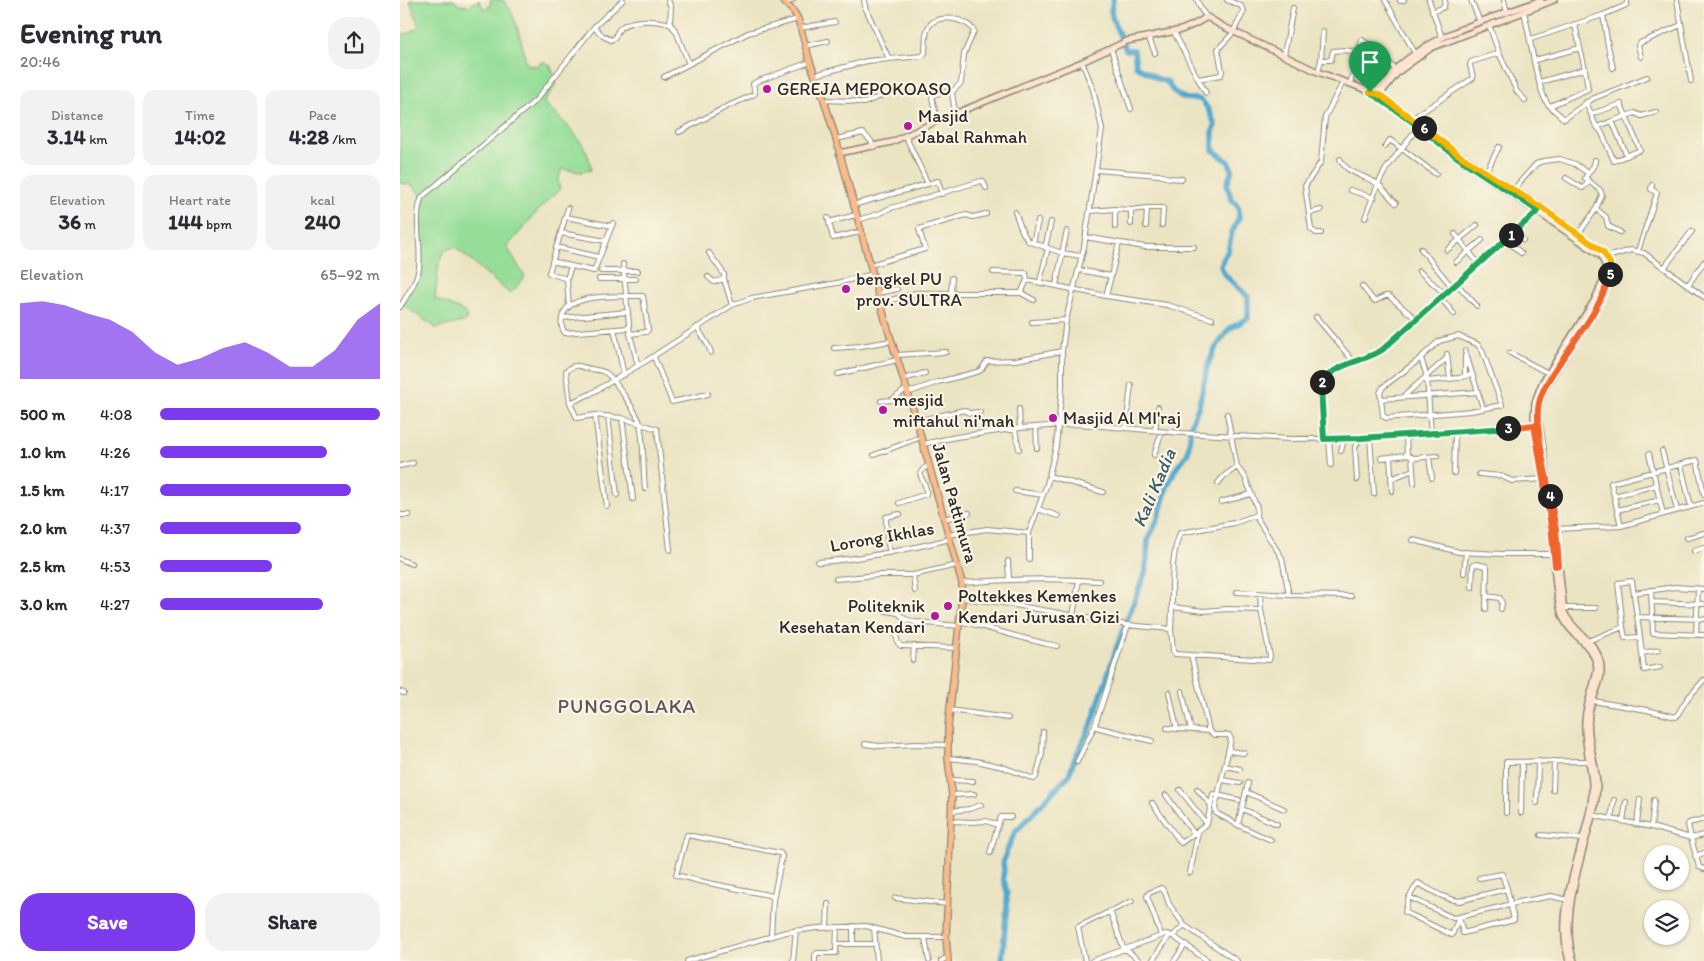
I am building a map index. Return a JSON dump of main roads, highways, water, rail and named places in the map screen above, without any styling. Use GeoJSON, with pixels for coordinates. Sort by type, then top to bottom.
{"type":"FeatureCollection","features":[{"type":"Feature","properties":{"kind":"highway","name":"Jalan Pattimura"},"geometry":{"type":"LineString","coordinates":[[784,2],[798,18],[810,62],[836,139],[860,232],[922,440],[962,584],[949,710],[948,758],[952,795],[952,821],[946,937],[948,959]]}},
{"type":"Feature","properties":{"kind":"main road"},"geometry":{"type":"LineString","coordinates":[[1375,94],[1396,68],[1415,53],[1442,38],[1480,22],[1542,2],[1554,0]]}},
{"type":"Feature","properties":{"kind":"main road"},"geometry":{"type":"LineString","coordinates":[[1375,94],[1398,72],[1424,53],[1446,42],[1524,12],[1542,2]]}},
{"type":"Feature","properties":{"kind":"main road"},"geometry":{"type":"LineString","coordinates":[[839,152],[892,142],[937,121],[1082,62],[1124,42],[1174,32],[1207,17],[1233,32],[1318,72],[1375,94],[1442,143],[1514,189],[1607,257],[1610,268],[1608,280],[1545,387],[1539,404],[1537,425],[1556,529],[1560,609],[1563,619],[1590,649],[1596,664],[1596,674],[1585,718],[1585,736],[1592,790],[1591,816],[1582,838],[1564,920],[1565,945],[1569,961]]}},
{"type":"Feature","properties":{"kind":"main road"},"geometry":{"type":"LineString","coordinates":[[1411,120],[1439,144],[1484,176],[1540,209]]}},
{"type":"Feature","properties":{"kind":"main road"},"geometry":{"type":"LineString","coordinates":[[1574,961],[1569,934],[1570,913],[1597,784],[1590,743],[1589,721],[1601,676],[1601,666],[1598,654],[1588,640],[1568,620],[1563,608],[1554,554],[1535,402],[1538,390],[1585,321],[1602,285],[1606,267],[1601,256],[1577,236]]}},
{"type":"Feature","properties":{"kind":"waterway","name":"Kali Kadia"},"geometry":{"type":"LineString","coordinates":[[1002,961],[1007,904],[1003,863],[1007,850],[1015,832],[1069,775],[1074,760],[1091,726],[1116,649],[1146,570],[1148,539],[1158,519],[1167,487],[1175,470],[1188,453],[1191,425],[1199,405],[1208,365],[1215,349],[1229,329],[1248,318],[1248,297],[1224,274],[1221,266],[1239,217],[1239,208],[1232,200],[1228,189],[1227,184],[1232,170],[1229,162],[1213,150],[1213,131],[1215,125],[1211,115],[1201,100],[1187,99],[1179,96],[1172,90],[1168,82],[1158,79],[1136,66],[1134,50],[1126,50],[1113,20],[1111,11],[1113,0]]}},
{"type":"Feature","properties":{"kind":"place","name":"GEREJA MEPOKOASO"},"geometry":{"type":"Point","coordinates":[767,89]}},
{"type":"Feature","properties":{"kind":"place","name":"Masjid Jabal Rahmah"},"geometry":{"type":"Point","coordinates":[908,126]}},
{"type":"Feature","properties":{"kind":"place","name":"bengkel PU prov. SULTRA"},"geometry":{"type":"Point","coordinates":[846,289]}},
{"type":"Feature","properties":{"kind":"place","name":"mesjid miftahul ni'mah"},"geometry":{"type":"Point","coordinates":[883,410]}},
{"type":"Feature","properties":{"kind":"place","name":"Masjid Al MI'raj"},"geometry":{"type":"Point","coordinates":[1053,418]}},
{"type":"Feature","properties":{"kind":"place","name":"Poltekkes Kemenkes Kendari Jurusan Gizi"},"geometry":{"type":"Point","coordinates":[948,606]}},
{"type":"Feature","properties":{"kind":"place","name":"Politeknik Kesehatan Kendari"},"geometry":{"type":"Point","coordinates":[935,616]}},
{"type":"Feature","properties":{"kind":"district","name":"PUNGGOLAKA"},"geometry":{"type":"Point","coordinates":[627,706]}}]}
